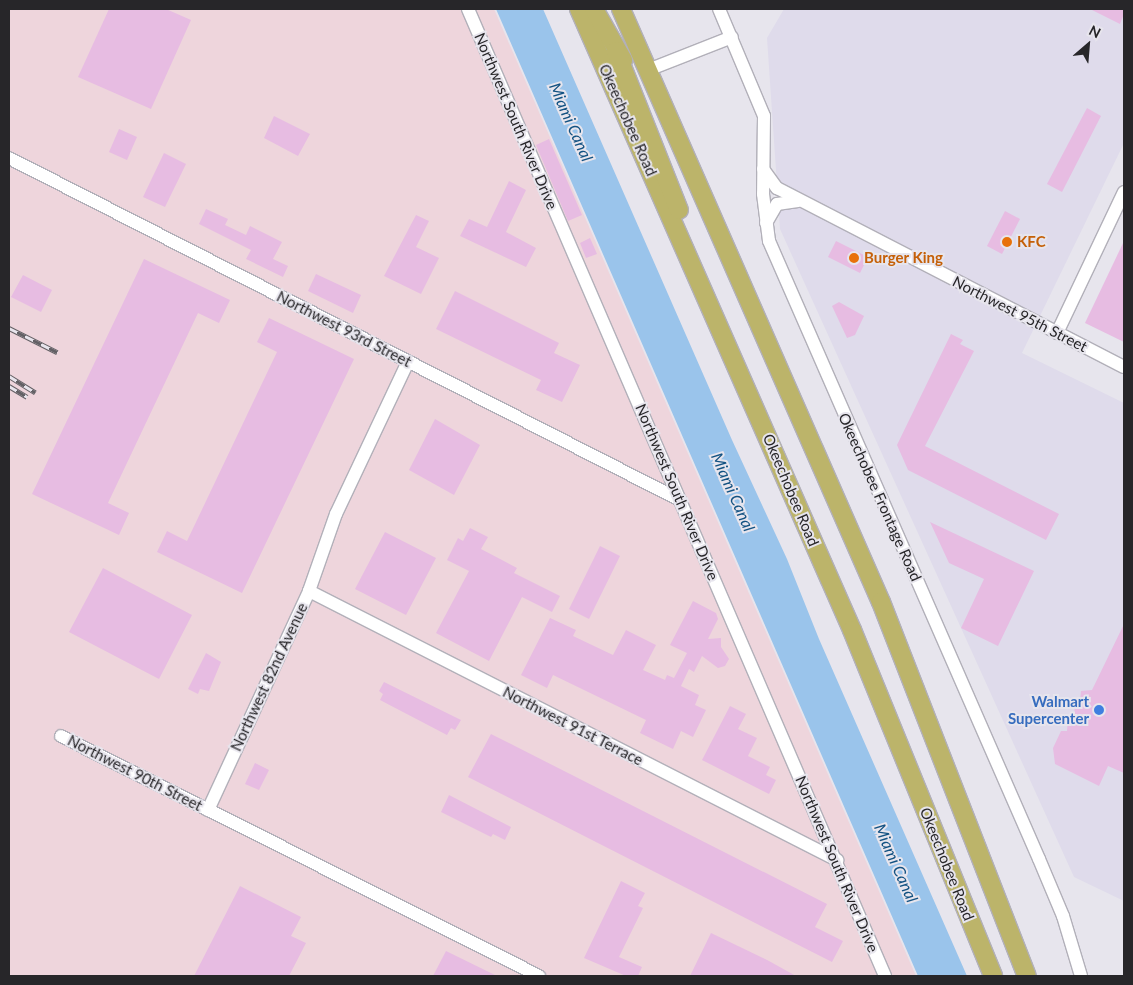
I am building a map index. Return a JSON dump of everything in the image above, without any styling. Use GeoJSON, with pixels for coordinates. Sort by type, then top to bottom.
{"type":"FeatureCollection","features":[{"type":"Feature","properties":{"kind":"highway","name":"Okeechobee Road"},"geometry":{"type":"LineString","coordinates":[[579,9],[718,321],[852,630],[993,976]]}},
{"type":"Feature","properties":{"kind":"highway"},"geometry":{"type":"LineString","coordinates":[[594,9],[616,51],[642,111],[718,321]]}},
{"type":"Feature","properties":{"kind":"highway"},"geometry":{"type":"LineString","coordinates":[[621,9],[881,602],[1027,976]]}},
{"type":"Feature","properties":{"kind":"highway"},"geometry":{"type":"LineString","coordinates":[[616,51],[626,63],[648,70]]}},
{"type":"Feature","properties":{"kind":"highway"},"geometry":{"type":"LineString","coordinates":[[642,111],[640,90],[648,70]]}},
{"type":"Feature","properties":{"kind":"highway"},"geometry":{"type":"LineString","coordinates":[[977,848],[995,914],[1019,976]]}},
{"type":"Feature","properties":{"kind":"street","name":"Northwest South River Drive"},"geometry":{"type":"LineString","coordinates":[[468,9],[837,860],[885,976]]}},
{"type":"Feature","properties":{"kind":"street","name":"Okeechobee Frontage Road"},"geometry":{"type":"LineString","coordinates":[[720,9],[764,116],[763,169],[766,224],[779,266],[841,411],[940,627],[1063,916],[1081,976]]}},
{"type":"Feature","properties":{"kind":"street"},"geometry":{"type":"LineString","coordinates":[[648,70],[732,37]]}},
{"type":"Feature","properties":{"kind":"street","name":"Northwest 93rd Street"},"geometry":{"type":"LineString","coordinates":[[9,158],[680,500]]}},
{"type":"Feature","properties":{"kind":"street","name":"Northwest 95th Street"},"geometry":{"type":"LineString","coordinates":[[763,169],[777,188],[1124,368]]}},
{"type":"Feature","properties":{"kind":"street"},"geometry":{"type":"LineString","coordinates":[[1057,333],[1124,192]]}},
{"type":"Feature","properties":{"kind":"street"},"geometry":{"type":"LineString","coordinates":[[766,224],[777,204],[801,201]]}},
{"type":"Feature","properties":{"kind":"street","name":"Northwest 82nd Avenue"},"geometry":{"type":"LineString","coordinates":[[208,810],[309,591],[336,514],[408,362]]}},
{"type":"Feature","properties":{"kind":"street","name":"Northwest 91st Terrace"},"geometry":{"type":"LineString","coordinates":[[309,591],[837,860]]}},
{"type":"Feature","properties":{"kind":"street","name":"Northwest 90th Street"},"geometry":{"type":"LineString","coordinates":[[61,736],[208,810]]}},
{"type":"Feature","properties":{"kind":"street"},"geometry":{"type":"LineString","coordinates":[[208,810],[538,976]]}},
{"type":"Feature","properties":{"kind":"shaded area"},"geometry":{"type":"Polygon","coordinates":[[[9,9],[494,9],[916,976],[9,976],[9,9]]]}},
{"type":"Feature","properties":{"kind":"shaded area"},"geometry":{"type":"Polygon","coordinates":[[[784,9],[1124,9],[1124,143],[1022,353],[1124,403],[1124,901],[1074,877],[780,229],[767,38],[784,9]]]}},
{"type":"Feature","properties":{"kind":"water","name":"Miami Canal"},"geometry":{"type":"Polygon","coordinates":[[[496,9],[543,9],[732,440],[787,559],[819,639],[967,976],[918,976],[496,9]]]}},
{"type":"Feature","properties":{"kind":"building"},"geometry":{"type":"Polygon","coordinates":[[[109,9],[166,9],[191,20],[151,109],[78,77],[109,9]]]}},
{"type":"Feature","properties":{"kind":"building"},"geometry":{"type":"Polygon","coordinates":[[[1090,9],[1124,9],[1124,14],[1120,24],[1090,9]]]}},
{"type":"Feature","properties":{"kind":"building"},"geometry":{"type":"Polygon","coordinates":[[[1087,108],[1101,116],[1062,192],[1047,184],[1087,108]]]}},
{"type":"Feature","properties":{"kind":"building"},"geometry":{"type":"Polygon","coordinates":[[[274,116],[310,134],[298,156],[264,138],[274,116]]]}},
{"type":"Feature","properties":{"kind":"building"},"geometry":{"type":"Polygon","coordinates":[[[119,129],[137,137],[127,160],[109,152],[119,129]]]}},
{"type":"Feature","properties":{"kind":"building"},"geometry":{"type":"Polygon","coordinates":[[[549,139],[582,215],[568,221],[536,145],[549,139]]]}},
{"type":"Feature","properties":{"kind":"building"},"geometry":{"type":"Polygon","coordinates":[[[164,153],[186,164],[165,207],[143,197],[164,153]]]}},
{"type":"Feature","properties":{"kind":"building"},"geometry":{"type":"Polygon","coordinates":[[[509,181],[526,190],[506,232],[536,248],[526,267],[460,236],[469,219],[487,227],[509,181]]]}},
{"type":"Feature","properties":{"kind":"building"},"geometry":{"type":"Polygon","coordinates":[[[206,209],[228,219],[225,225],[246,235],[250,226],[282,242],[273,259],[288,266],[283,277],[246,259],[251,250],[199,224],[206,209]]]}},
{"type":"Feature","properties":{"kind":"building"},"geometry":{"type":"Polygon","coordinates":[[[1005,211],[1020,219],[1002,254],[987,246],[1005,211]]]}},
{"type":"Feature","properties":{"kind":"building"},"geometry":{"type":"Polygon","coordinates":[[[416,215],[429,221],[416,247],[439,258],[421,294],[384,276],[416,215]]]}},
{"type":"Feature","properties":{"kind":"building"},"geometry":{"type":"Polygon","coordinates":[[[590,238],[597,254],[586,258],[580,243],[590,238]]]}},
{"type":"Feature","properties":{"kind":"building"},"geometry":{"type":"Polygon","coordinates":[[[836,241],[868,257],[860,273],[828,257],[836,241]]]}},
{"type":"Feature","properties":{"kind":"building"},"geometry":{"type":"Polygon","coordinates":[[[1124,241],[1124,342],[1085,323],[1124,241]]]}},
{"type":"Feature","properties":{"kind":"building"},"geometry":{"type":"Polygon","coordinates":[[[144,259],[230,300],[219,323],[198,313],[108,503],[129,513],[119,535],[32,494],[144,259]]]}},
{"type":"Feature","properties":{"kind":"building"},"geometry":{"type":"Polygon","coordinates":[[[316,274],[361,295],[353,313],[308,291],[316,274]]]}},
{"type":"Feature","properties":{"kind":"building"},"geometry":{"type":"Polygon","coordinates":[[[23,275],[52,290],[41,312],[11,297],[23,275]]]}},
{"type":"Feature","properties":{"kind":"building"},"geometry":{"type":"Polygon","coordinates":[[[455,291],[559,343],[554,353],[580,365],[562,402],[536,390],[541,380],[436,329],[455,291]]]}},
{"type":"Feature","properties":{"kind":"building"},"geometry":{"type":"Polygon","coordinates":[[[839,302],[864,316],[855,335],[847,338],[832,306],[839,302]]]}},
{"type":"Feature","properties":{"kind":"building"},"geometry":{"type":"Polygon","coordinates":[[[269,318],[354,359],[242,593],[157,552],[167,531],[187,541],[277,352],[257,342],[269,318]]]}},
{"type":"Feature","properties":{"kind":"building"},"geometry":{"type":"Polygon","coordinates":[[[951,334],[963,340],[960,344],[974,351],[925,446],[1059,514],[1046,540],[908,470],[897,445],[951,334]]]}},
{"type":"Feature","properties":{"kind":"building"},"geometry":{"type":"Polygon","coordinates":[[[435,419],[480,445],[454,495],[409,470],[435,419]]]}},
{"type":"Feature","properties":{"kind":"building"},"geometry":{"type":"Polygon","coordinates":[[[930,522],[1034,571],[998,646],[961,628],[984,579],[949,563],[930,522]]]}},
{"type":"Feature","properties":{"kind":"building"},"geometry":{"type":"Polygon","coordinates":[[[470,528],[488,537],[481,549],[517,568],[514,573],[560,596],[552,612],[522,597],[489,661],[436,633],[469,571],[447,560],[458,538],[463,541],[470,528]]]}},
{"type":"Feature","properties":{"kind":"building"},"geometry":{"type":"Polygon","coordinates":[[[385,532],[436,558],[406,615],[355,589],[385,532]]]}},
{"type":"Feature","properties":{"kind":"building"},"geometry":{"type":"Polygon","coordinates":[[[600,546],[620,556],[589,619],[569,609],[600,546]]]}},
{"type":"Feature","properties":{"kind":"building"},"geometry":{"type":"Polygon","coordinates":[[[103,568],[192,615],[159,679],[69,632],[103,568]]]}},
{"type":"Feature","properties":{"kind":"building"},"geometry":{"type":"Polygon","coordinates":[[[693,601],[716,613],[718,619],[708,639],[721,638],[721,647],[729,659],[725,666],[718,668],[702,656],[694,672],[689,669],[681,686],[699,695],[695,705],[706,710],[693,737],[681,731],[673,749],[640,733],[646,720],[553,675],[547,688],[521,675],[550,618],[576,630],[573,636],[613,655],[626,630],[656,645],[643,670],[665,680],[667,675],[674,678],[687,653],[670,645],[693,601]]]}},
{"type":"Feature","properties":{"kind":"building","name":"Walmart Supercenter"},"geometry":{"type":"Polygon","coordinates":[[[1124,624],[1124,773],[1108,766],[1099,786],[1055,764],[1053,748],[1061,731],[1067,731],[1068,717],[1074,717],[1075,702],[1080,702],[1081,691],[1092,690],[1124,624]]]}},
{"type":"Feature","properties":{"kind":"building"},"geometry":{"type":"Polygon","coordinates":[[[206,653],[221,662],[209,691],[200,689],[198,694],[188,689],[206,653]]]}},
{"type":"Feature","properties":{"kind":"building"},"geometry":{"type":"Polygon","coordinates":[[[384,682],[461,720],[455,730],[451,728],[447,735],[380,700],[383,694],[379,691],[384,682]]]}},
{"type":"Feature","properties":{"kind":"building"},"geometry":{"type":"Polygon","coordinates":[[[730,706],[746,714],[738,729],[757,738],[748,756],[770,767],[766,775],[776,780],[769,794],[702,760],[730,706]]]}},
{"type":"Feature","properties":{"kind":"building"},"geometry":{"type":"Polygon","coordinates":[[[491,734],[827,904],[815,927],[843,941],[832,962],[468,777],[491,734]]]}},
{"type":"Feature","properties":{"kind":"building"},"geometry":{"type":"Polygon","coordinates":[[[255,763],[269,770],[259,790],[245,784],[255,763]]]}},
{"type":"Feature","properties":{"kind":"building"},"geometry":{"type":"Polygon","coordinates":[[[449,795],[511,827],[505,840],[493,834],[491,837],[441,812],[449,795]]]}},
{"type":"Feature","properties":{"kind":"building"},"geometry":{"type":"Polygon","coordinates":[[[621,881],[645,893],[638,906],[643,908],[619,957],[642,967],[638,976],[626,976],[584,958],[621,881]]]}},
{"type":"Feature","properties":{"kind":"building"},"geometry":{"type":"Polygon","coordinates":[[[240,886],[301,917],[291,936],[306,943],[289,976],[194,976],[240,886]]]}},
{"type":"Feature","properties":{"kind":"building"},"geometry":{"type":"Polygon","coordinates":[[[711,933],[769,961],[796,976],[690,976],[711,933]]]}},
{"type":"Feature","properties":{"kind":"building"},"geometry":{"type":"Polygon","coordinates":[[[446,951],[497,976],[433,976],[446,951]]]}},
{"type":"Feature","properties":{"kind":"railway"},"geometry":{"type":"LineString","coordinates":[[9,328],[57,352]]}},
{"type":"Feature","properties":{"kind":"railway"},"geometry":{"type":"LineString","coordinates":[[9,376],[35,392]]}},
{"type":"Feature","properties":{"kind":"railway"},"geometry":{"type":"LineString","coordinates":[[9,386],[27,397]]}},
{"type":"Feature","properties":{"kind":"place","name":"KFC"},"geometry":{"type":"Point","coordinates":[1007,242]}},
{"type":"Feature","properties":{"kind":"place","name":"Burger King"},"geometry":{"type":"Point","coordinates":[854,258]}},
{"type":"Feature","properties":{"kind":"place","name":"Walmart Supercenter"},"geometry":{"type":"Point","coordinates":[1099,710]}}]}
